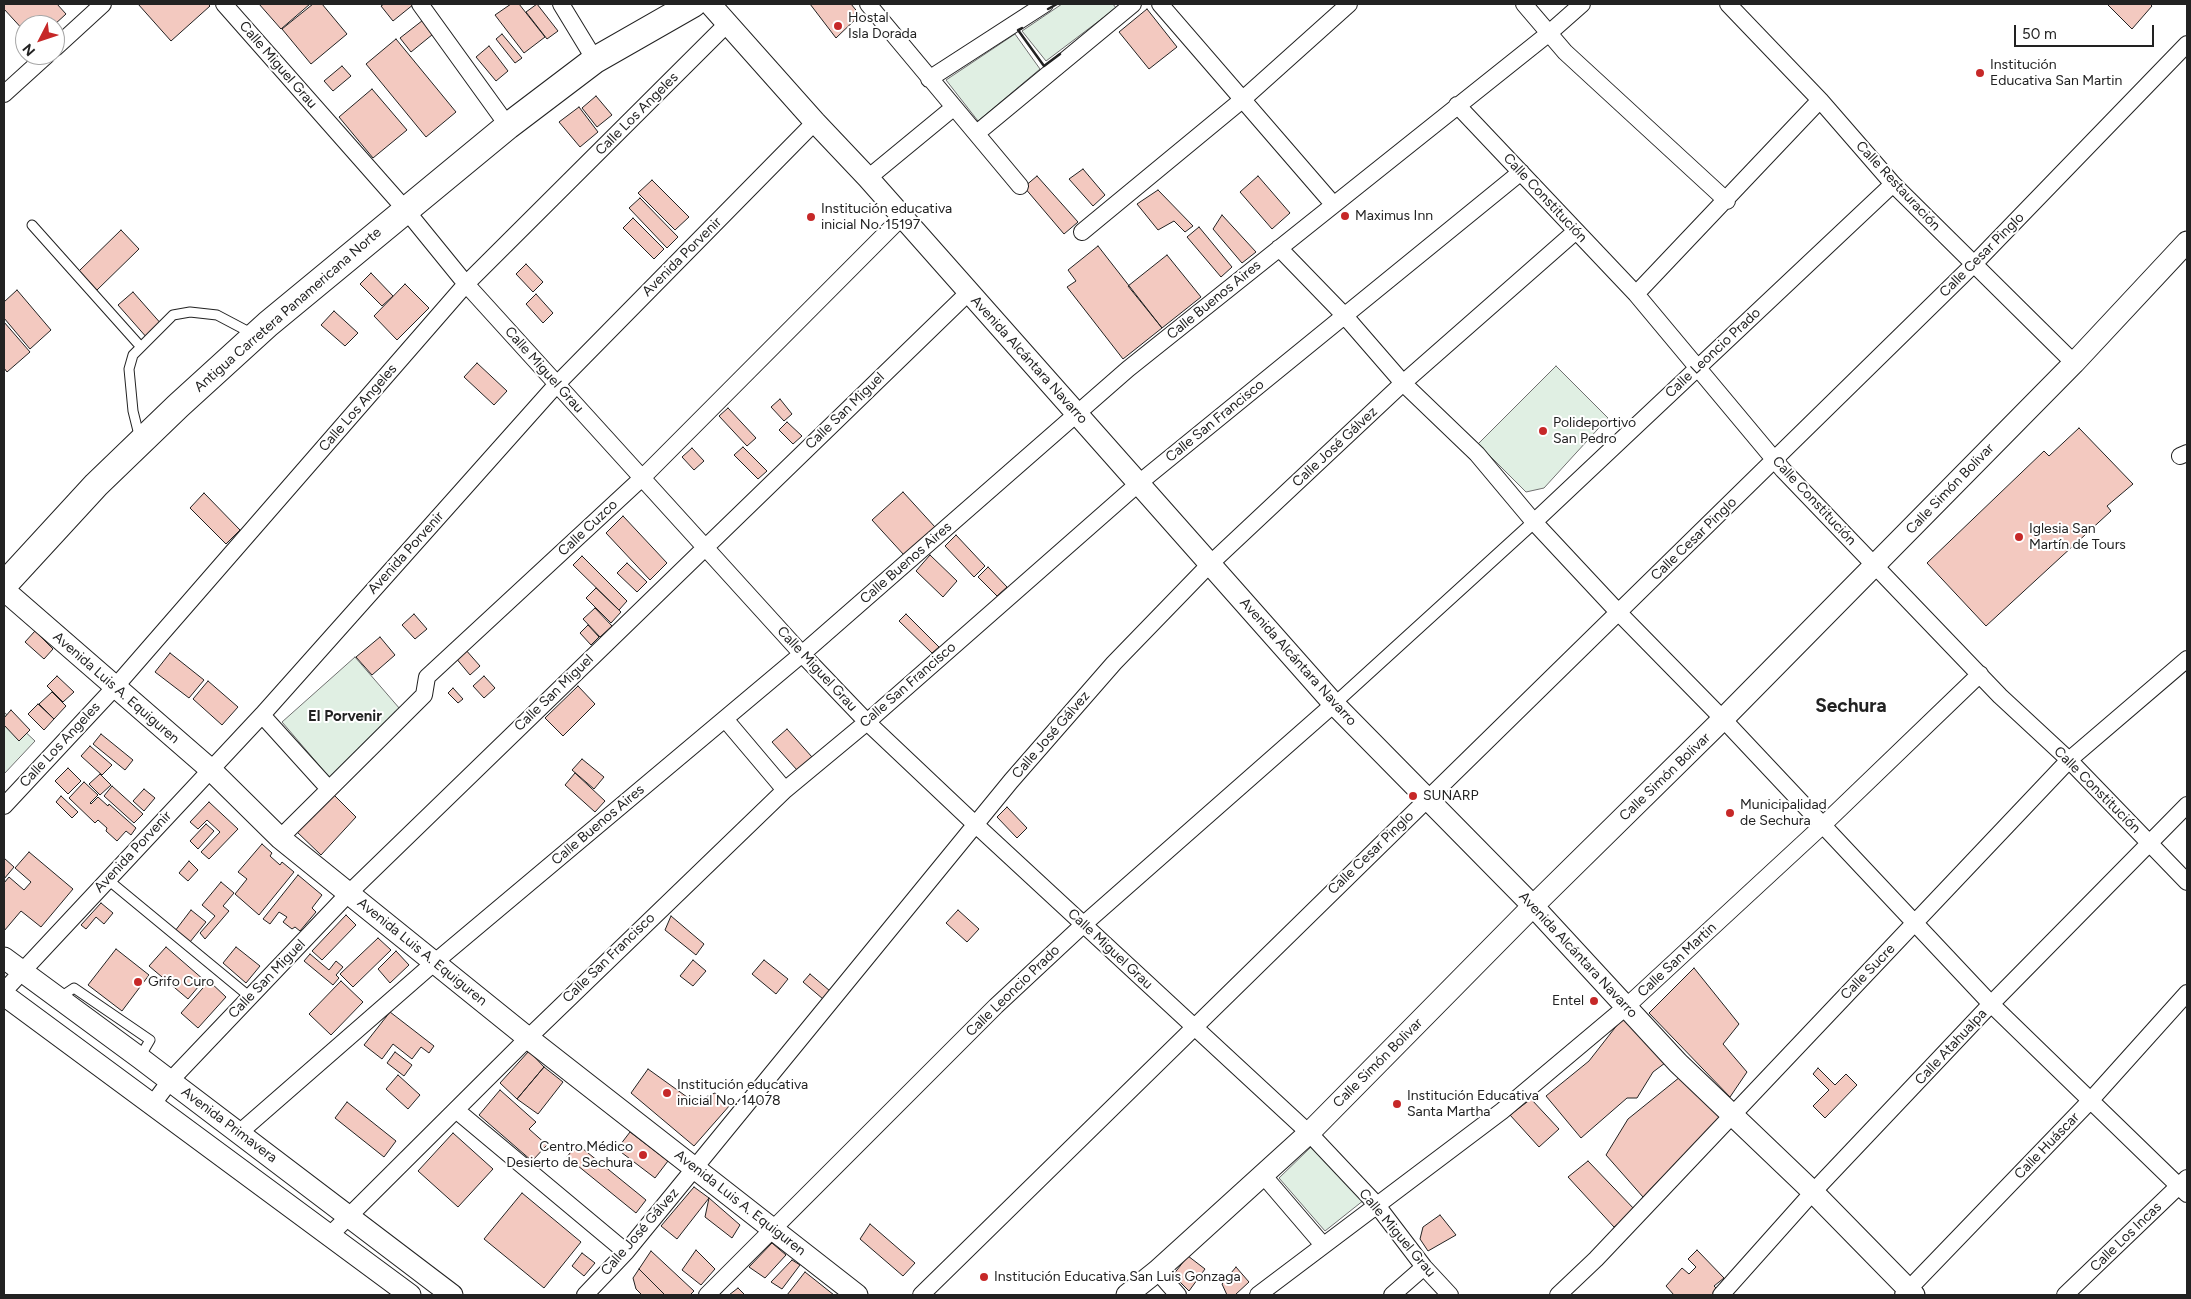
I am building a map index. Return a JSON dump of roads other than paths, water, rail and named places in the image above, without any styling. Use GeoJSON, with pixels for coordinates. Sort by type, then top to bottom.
{"type":"FeatureCollection","features":[{"type":"Feature","properties":{"kind":"main road","name":"Antigua Carretera Panamericana Norte"},"geometry":{"type":"LineString","coordinates":[[595,60],[611,35],[662,4]]}},
{"type":"Feature","properties":{"kind":"main road","name":"Antigua Carretera Panamericana Norte"},"geometry":{"type":"LineString","coordinates":[[5,582],[96,485],[141,442],[256,335],[405,209],[508,126],[595,60],[693,4]]}},
{"type":"Feature","properties":{"kind":"street"},"geometry":{"type":"LineString","coordinates":[[65,39],[103,4]]}},
{"type":"Feature","properties":{"kind":"street","name":"Calle Miguel Grau"},"geometry":{"type":"LineString","coordinates":[[224,4],[405,209],[466,284],[802,654],[867,722],[976,826],[1309,1133],[1376,1204],[1424,1267],[1450,1295]]}},
{"type":"Feature","properties":{"kind":"street"},"geometry":{"type":"LineString","coordinates":[[420,4],[508,126]]}},
{"type":"Feature","properties":{"kind":"street"},"geometry":{"type":"LineString","coordinates":[[561,4],[595,60]]}},
{"type":"Feature","properties":{"kind":"street","name":"Avenida Alcántara Navarro"},"geometry":{"type":"LineString","coordinates":[[710,4],[815,122],[868,178],[1334,704],[1533,906],[1678,1063],[1813,1192],[1909,1293]]}},
{"type":"Feature","properties":{"kind":"street"},"geometry":{"type":"LineString","coordinates":[[868,4],[1020,186]]}},
{"type":"Feature","properties":{"kind":"street"},"geometry":{"type":"LineString","coordinates":[[929,79],[1045,4]]}},
{"type":"Feature","properties":{"kind":"street"},"geometry":{"type":"LineString","coordinates":[[977,133],[1133,4]]}},
{"type":"Feature","properties":{"kind":"street"},"geometry":{"type":"LineString","coordinates":[[1160,4],[1333,204]]}},
{"type":"Feature","properties":{"kind":"street"},"geometry":{"type":"LineString","coordinates":[[1082,232],[1242,100],[1349,4]]}},
{"type":"Feature","properties":{"kind":"street"},"geometry":{"type":"LineString","coordinates":[[1524,4],[1565,52],[1726,201]]}},
{"type":"Feature","properties":{"kind":"street","name":"Calle Buenos Aires"},"geometry":{"type":"LineString","coordinates":[[239,1134],[435,962],[802,654],[1128,369],[1548,34],[1582,4]]}},
{"type":"Feature","properties":{"kind":"street","name":"Calle Restauración"},"geometry":{"type":"LineString","coordinates":[[1728,4],[1820,100],[1893,184],[2074,362]]}},
{"type":"Feature","properties":{"kind":"street","name":"Calle Los Angeles"},"geometry":{"type":"LineString","coordinates":[[4,806],[116,686],[466,284],[727,24]]}},
{"type":"Feature","properties":{"kind":"street","name":"Calle Cesar Pinglo"},"geometry":{"type":"LineString","coordinates":[[921,1295],[1974,264],[2187,44]]}},
{"type":"Feature","properties":{"kind":"street"},"geometry":{"type":"LineString","coordinates":[[4,94],[36,65]]}},
{"type":"Feature","properties":{"kind":"street"},"geometry":{"type":"LineString","coordinates":[[1636,294],[1820,100]]}},
{"type":"Feature","properties":{"kind":"street","name":"Calle Constitución"},"geometry":{"type":"LineString","coordinates":[[1457,105],[1636,294],[1699,366],[1775,460],[1874,566],[2000,696],[2069,760],[2187,882]]}},
{"type":"Feature","properties":{"kind":"street"},"geometry":{"type":"LineString","coordinates":[[868,178],[953,108]]}},
{"type":"Feature","properties":{"kind":"street","name":"Avenida Porvenir"},"geometry":{"type":"LineString","coordinates":[[4,991],[262,715],[557,384],[815,122]]}},
{"type":"Feature","properties":{"kind":"street","name":"Calle San Francisco"},"geometry":{"type":"LineString","coordinates":[[329,1236],[528,1038],[785,790],[867,722],[1139,483],[1521,172]]}},
{"type":"Feature","properties":{"kind":"street","name":"Calle Leoncio Prado"},"geometry":{"type":"LineString","coordinates":[[1534,522],[1893,184]]}},
{"type":"Feature","properties":{"kind":"street","name":"Calle Cuzco"},"geometry":{"type":"LineString","coordinates":[[280,838],[424,695],[427,676],[642,478],[902,218]]}},
{"type":"Feature","properties":{"kind":"street","name":"Calle José Gálvez"},"geometry":{"type":"LineString","coordinates":[[585,1295],[626,1252],[1011,781],[1114,663],[1210,564],[1403,383],[1576,231]]}},
{"type":"Feature","properties":{"kind":"street","name":"Calle Simón Bolivar"},"geometry":{"type":"LineString","coordinates":[[1127,1295],[1157,1271],[1309,1133],[1533,906],[1723,719],[1874,566],[2074,362],[2187,242]]}},
{"type":"Feature","properties":{"kind":"street"},"geometry":{"type":"LineString","coordinates":[[1279,248],[1344,315],[1403,383],[1476,454],[1534,522],[1619,613],[1723,719],[1992,1004],[2090,1100],[2184,1186]]}},
{"type":"Feature","properties":{"kind":"street","name":"Calle San Miguel"},"geometry":{"type":"LineString","coordinates":[[152,1105],[170,1081],[348,893],[968,292]]}},
{"type":"Feature","properties":{"kind":"street"},"geometry":{"type":"LineString","coordinates":[[1334,704],[1534,522]]}},
{"type":"Feature","properties":{"kind":"street","name":"Avenida Luis A. Equiguren"},"geometry":{"type":"LineString","coordinates":[[5,582],[116,686],[210,769],[280,838],[528,1038],[857,1295]]}},
{"type":"Feature","properties":{"kind":"street","name":"Calle Sucre"},"geometry":{"type":"LineString","coordinates":[[1558,1295],[1596,1259],[2069,760],[2187,658]]}},
{"type":"Feature","properties":{"kind":"street","name":"Calle San Martin"},"geometry":{"type":"LineString","coordinates":[[1258,1295],[1502,1110],[1627,1006],[1823,825],[1980,674]]}},
{"type":"Feature","properties":{"kind":"street","name":"Calle Leoncio Prado"},"geometry":{"type":"LineString","coordinates":[[707,1295],[775,1230],[996,1006],[1084,924],[1334,704]]}},
{"type":"Feature","properties":{"kind":"street"},"geometry":{"type":"LineString","coordinates":[[262,715],[329,789]]}},
{"type":"Feature","properties":{"kind":"street"},"geometry":{"type":"LineString","coordinates":[[725,719],[785,790]]}},
{"type":"Feature","properties":{"kind":"street","name":"Calle Atahualpa"},"geometry":{"type":"LineString","coordinates":[[1720,1295],[1813,1192],[1992,1004],[2187,804]]}},
{"type":"Feature","properties":{"kind":"street","name":"Avenida Primavera"},"geometry":{"type":"LineString","coordinates":[[4,958],[140,1058],[452,1295]]}},
{"type":"Feature","properties":{"kind":"street","name":"Calle Huáscar"},"geometry":{"type":"LineString","coordinates":[[1909,1293],[2090,1100],[2187,993]]}},
{"type":"Feature","properties":{"kind":"street"},"geometry":{"type":"LineString","coordinates":[[4,995],[410,1295]]}},
{"type":"Feature","properties":{"kind":"street"},"geometry":{"type":"LineString","coordinates":[[456,1110],[626,1252]]}},
{"type":"Feature","properties":{"kind":"street"},"geometry":{"type":"LineString","coordinates":[[1263,1175],[1323,1246]]}},
{"type":"Feature","properties":{"kind":"street","name":"Calle Los Incas"},"geometry":{"type":"LineString","coordinates":[[2065,1295],[2184,1186]]}},
{"type":"Feature","properties":{"kind":"street"},"geometry":{"type":"LineString","coordinates":[[1392,1295],[1424,1267]]}},
{"type":"Feature","properties":{"kind":"street"},"geometry":{"type":"LineString","coordinates":[[1157,1271],[1178,1295]]}},
{"type":"Feature","properties":{"kind":"lane"},"geometry":{"type":"LineString","coordinates":[[32,225],[141,347]]}},
{"type":"Feature","properties":{"kind":"lane"},"geometry":{"type":"LineString","coordinates":[[141,442],[133,411],[129,369],[133,355],[173,315],[190,312],[217,315],[256,335]]}},
{"type":"Feature","properties":{"kind":"lane"},"geometry":{"type":"LineString","coordinates":[[107,879],[250,997]]}},
{"type":"Feature","properties":{"kind":"place","name":"Hostal Isla Dorada"},"geometry":{"type":"Point","coordinates":[838,26]}},
{"type":"Feature","properties":{"kind":"place","name":"Institución Educativa San Martin"},"geometry":{"type":"Point","coordinates":[1980,73]}},
{"type":"Feature","properties":{"kind":"place","name":"Maximus Inn"},"geometry":{"type":"Point","coordinates":[1345,216]}},
{"type":"Feature","properties":{"kind":"place","name":"Institución educativa inicial No. 15197"},"geometry":{"type":"Point","coordinates":[811,217]}},
{"type":"Feature","properties":{"kind":"place","name":"Polideportivo San Pedro"},"geometry":{"type":"Point","coordinates":[1543,431]}},
{"type":"Feature","properties":{"kind":"place","name":"Iglesia San Martín de Tours"},"geometry":{"type":"Point","coordinates":[2019,537]}},
{"type":"Feature","properties":{"kind":"place","name":"SUNARP"},"geometry":{"type":"Point","coordinates":[1413,796]}},
{"type":"Feature","properties":{"kind":"place","name":"Municipalidad de Sechura"},"geometry":{"type":"Point","coordinates":[1730,813]}},
{"type":"Feature","properties":{"kind":"place","name":"Grifo Curo"},"geometry":{"type":"Point","coordinates":[138,982]}},
{"type":"Feature","properties":{"kind":"place","name":"Entel"},"geometry":{"type":"Point","coordinates":[1594,1001]}},
{"type":"Feature","properties":{"kind":"place","name":"Institución educativa inicial No. 14078"},"geometry":{"type":"Point","coordinates":[667,1093]}},
{"type":"Feature","properties":{"kind":"place","name":"Institución Educativa Santa Martha"},"geometry":{"type":"Point","coordinates":[1397,1104]}},
{"type":"Feature","properties":{"kind":"place","name":"Centro Médico Desierto de Sechura"},"geometry":{"type":"Point","coordinates":[643,1155]}},
{"type":"Feature","properties":{"kind":"place","name":"Institución Educativa San Luis Gonzaga"},"geometry":{"type":"Point","coordinates":[984,1277]}},
{"type":"Feature","properties":{"kind":"district","name":"Sechura"},"geometry":{"type":"Point","coordinates":[1851,706]}},
{"type":"Feature","properties":{"kind":"district","name":"El Porvenir"},"geometry":{"type":"Point","coordinates":[345,717]}}]}
